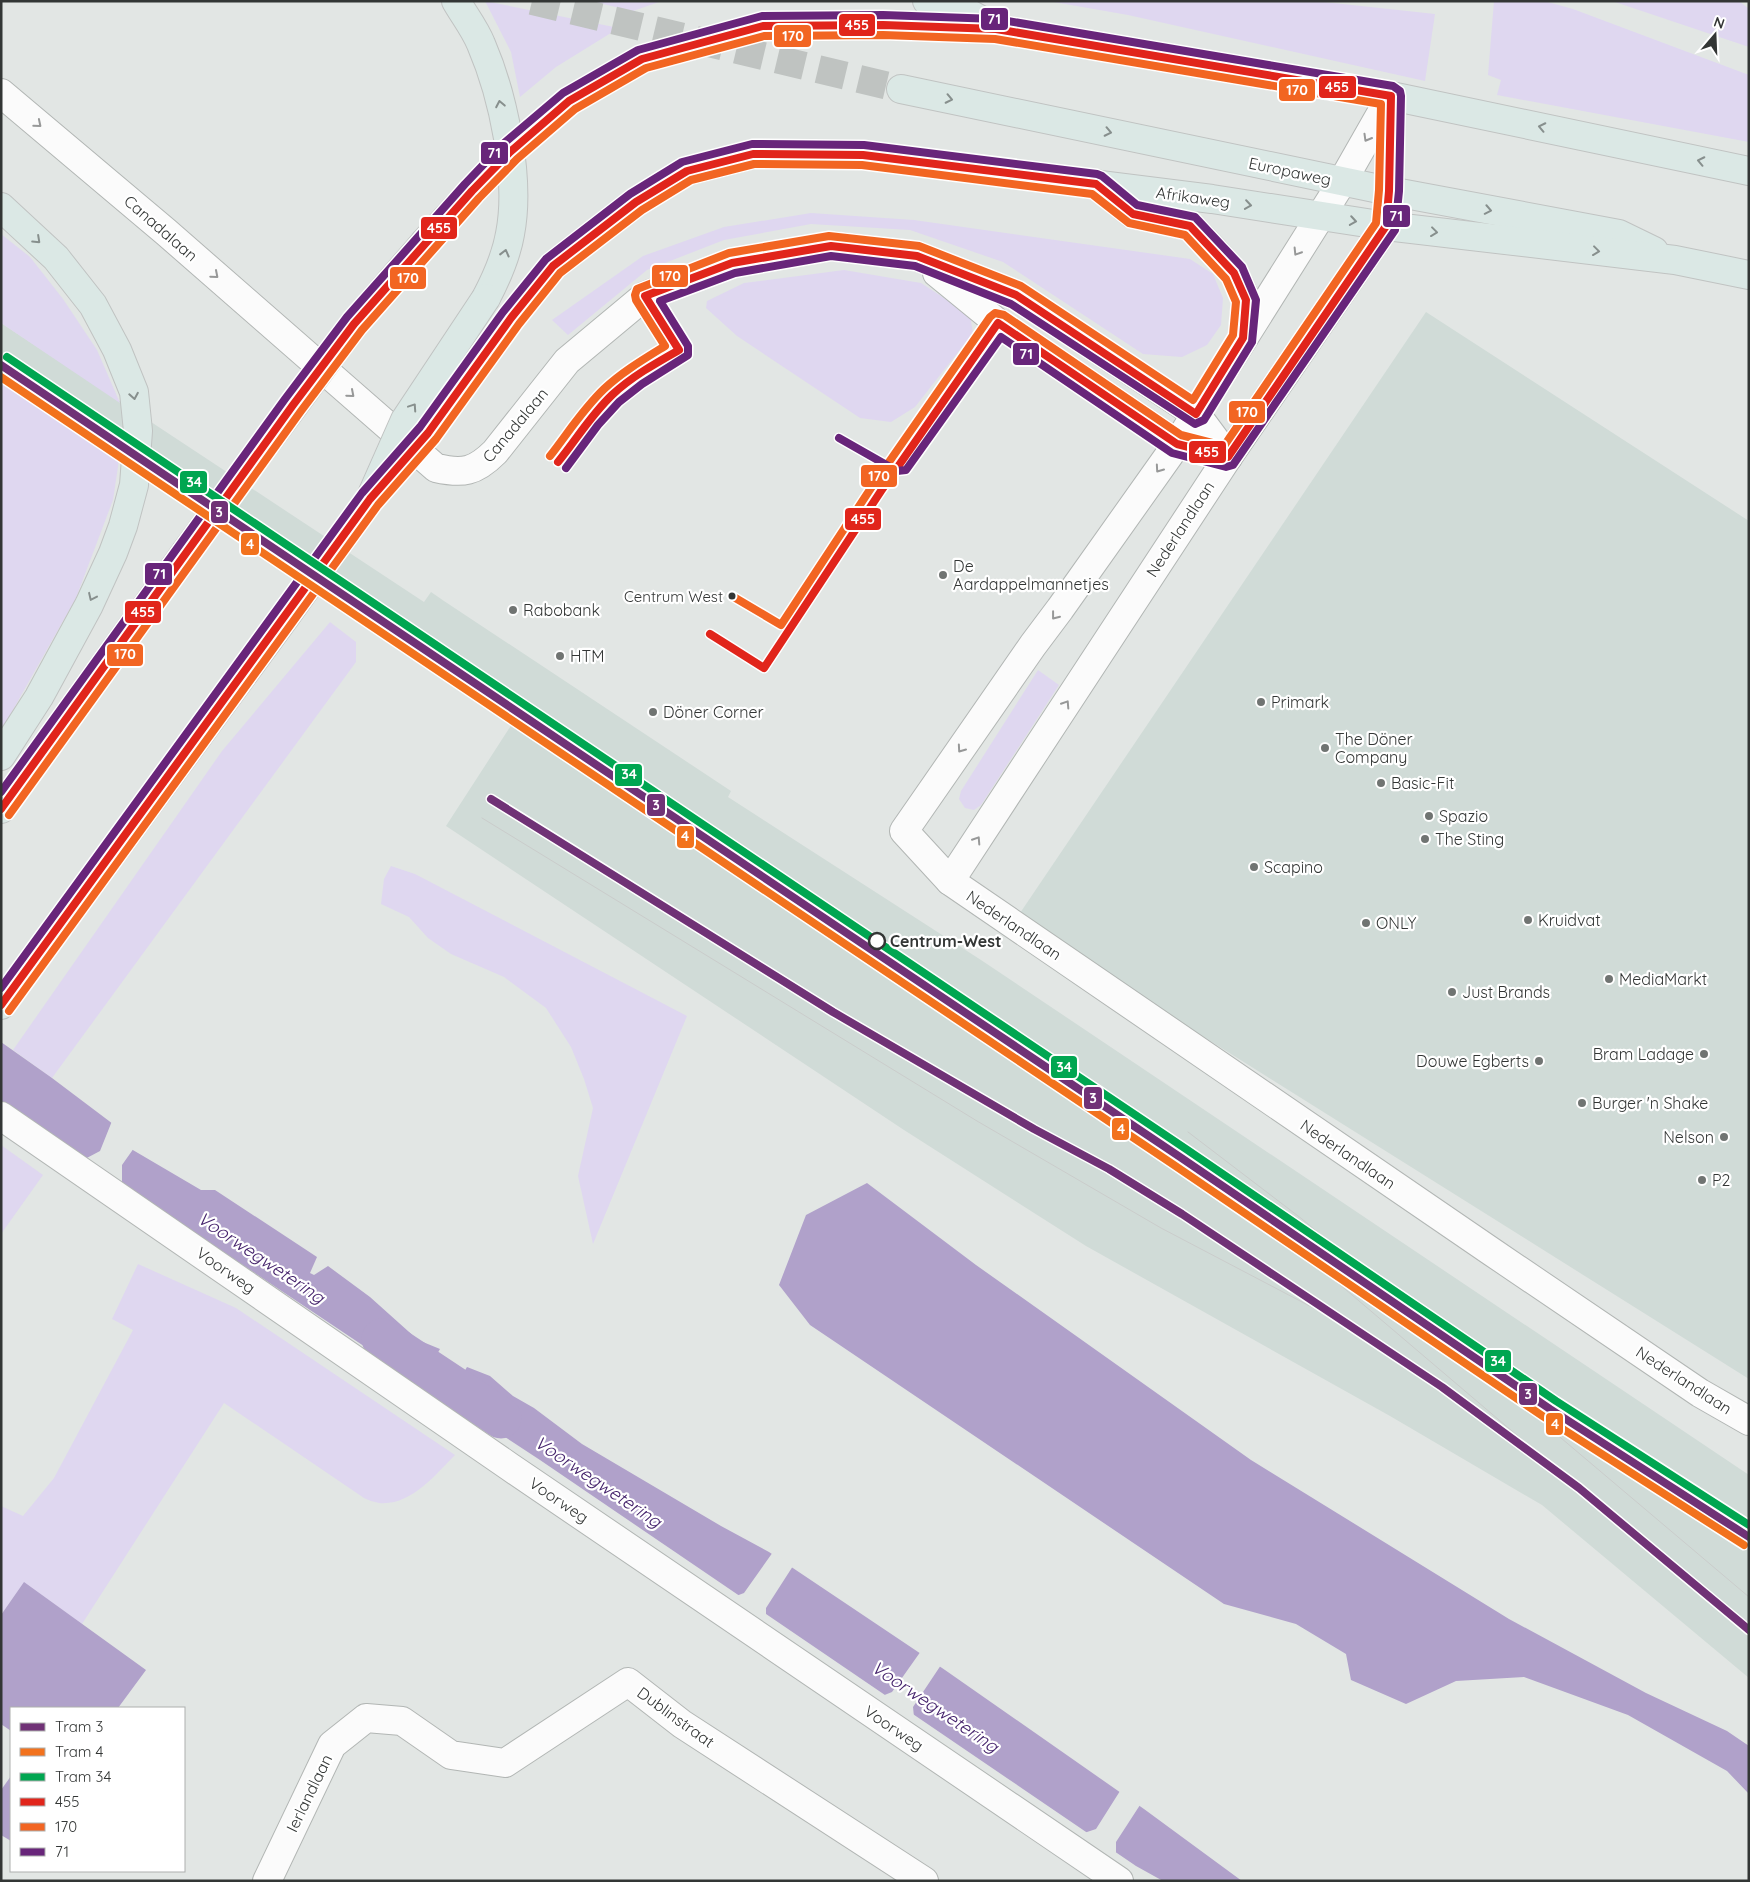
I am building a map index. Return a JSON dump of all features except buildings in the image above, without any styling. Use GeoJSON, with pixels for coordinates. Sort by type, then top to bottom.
{"type":"FeatureCollection","features":[{"type":"Feature","properties":{"kind":"main road"},"geometry":{"type":"LineString","coordinates":[[370,499],[405,420],[486,298],[501,268],[510,233],[513,208],[510,152],[498,94],[481,43],[456,1]]}},
{"type":"Feature","properties":{"kind":"main road"},"geometry":{"type":"LineString","coordinates":[[928,1],[959,8],[996,29]]}},
{"type":"Feature","properties":{"kind":"main road"},"geometry":{"type":"LineString","coordinates":[[1,809],[354,324],[472,190],[510,152],[569,101],[642,59],[763,26],[883,25],[996,29],[1391,96],[1749,171]]}},
{"type":"Feature","properties":{"kind":"main road","name":"Europaweg"},"geometry":{"type":"LineString","coordinates":[[901,89],[1342,182],[1619,234],[1675,260]]}},
{"type":"Feature","properties":{"kind":"main road","name":"Afrikaweg"},"geometry":{"type":"LineString","coordinates":[[4,1002],[370,499],[428,433],[511,318],[553,266],[636,202],[687,171],[753,154],[863,154],[1096,184],[1321,216]]}},
{"type":"Feature","properties":{"kind":"main road"},"geometry":{"type":"LineString","coordinates":[[1,207],[56,258],[93,305],[117,350],[134,392],[138,431],[134,486],[113,553],[88,605],[38,697],[1,756]]}},
{"type":"Feature","properties":{"kind":"main road","name":"Europaweg"},"geometry":{"type":"LineString","coordinates":[[1321,216],[1386,226],[1675,260],[1749,275]]}},
{"type":"Feature","properties":{"kind":"street","name":"Canadalaan"},"geometry":{"type":"LineString","coordinates":[[1,93],[166,232],[436,468],[456,472],[472,470],[484,463],[495,452],[567,360],[645,296],[732,263],[831,246],[917,256],[1016,295],[1196,414],[1228,457]]}},
{"type":"Feature","properties":{"kind":"street","name":"Nederlandlaan"},"geometry":{"type":"LineString","coordinates":[[1391,96],[1342,182],[1177,444],[1033,645],[904,830],[950,881],[1700,1393],[1749,1422]]}},
{"type":"Feature","properties":{"kind":"street","name":"Nederlandlaan"},"geometry":{"type":"LineString","coordinates":[[950,881],[1228,457],[1386,226],[1389,191],[1391,96]]}},
{"type":"Feature","properties":{"kind":"street","name":"Nederlandlaan"},"geometry":{"type":"LineString","coordinates":[[1096,184],[1133,214],[1190,226],[1215,252],[1234,273],[1246,300],[1243,338]]}},
{"type":"Feature","properties":{"kind":"street"},"geometry":{"type":"LineString","coordinates":[[917,256],[998,323],[1177,444],[1228,457]]}},
{"type":"Feature","properties":{"kind":"street","name":"Voorweg"},"geometry":{"type":"LineString","coordinates":[[1,1116],[510,1467],[1119,1881]]}},
{"type":"Feature","properties":{"kind":"street","name":"Dublinstraat"},"geometry":{"type":"LineString","coordinates":[[366,1718],[402,1721],[452,1755],[505,1763],[628,1682],[682,1724],[924,1881]]}},
{"type":"Feature","properties":{"kind":"street","name":"Ierlandlaan"},"geometry":{"type":"LineString","coordinates":[[267,1881],[332,1745],[366,1718]]}},
{"type":"Feature","properties":{"kind":"shaded area"},"geometry":{"type":"Polygon","coordinates":[[[485,1],[619,28],[556,67],[520,97],[511,52],[485,1]]]}},
{"type":"Feature","properties":{"kind":"shaded area"},"geometry":{"type":"Polygon","coordinates":[[[590,1],[662,1],[633,11],[590,1]]]}},
{"type":"Feature","properties":{"kind":"shaded area"},"geometry":{"type":"Polygon","coordinates":[[[1048,1],[1315,1],[1435,14],[1425,81],[1128,15],[1048,1]]]}},
{"type":"Feature","properties":{"kind":"shaded area"},"geometry":{"type":"Polygon","coordinates":[[[1494,1],[1544,1],[1573,9],[1749,75],[1749,142],[1497,95],[1501,80],[1488,75],[1494,1]]]}},
{"type":"Feature","properties":{"kind":"shaded area"},"geometry":{"type":"Polygon","coordinates":[[[1612,1],[1739,1],[1749,9],[1749,47],[1612,1]]]}},
{"type":"Feature","properties":{"kind":"shaded area"},"geometry":{"type":"Polygon","coordinates":[[[811,213],[914,220],[1190,259],[1213,274],[1223,298],[1221,325],[1207,345],[1182,357],[1143,354],[1003,262],[910,230],[811,224],[724,240],[647,270],[568,335],[552,320],[643,256],[724,227],[811,213]]]}},
{"type":"Feature","properties":{"kind":"shaded area"},"geometry":{"type":"Polygon","coordinates":[[[1,234],[30,257],[63,299],[97,350],[120,403],[1,323],[1,234]]]}},
{"type":"Feature","properties":{"kind":"shaded area"},"geometry":{"type":"Polygon","coordinates":[[[844,270],[921,283],[970,315],[973,333],[915,407],[891,422],[860,418],[737,336],[706,308],[707,301],[744,283],[844,270]]]}},
{"type":"Feature","properties":{"kind":"shaded area","name":"Spazio"},"geometry":{"type":"Polygon","coordinates":[[[1426,312],[1749,521],[1749,1379],[1016,919],[1426,312]]]}},
{"type":"Feature","properties":{"kind":"shaded area"},"geometry":{"type":"Polygon","coordinates":[[[1,323],[424,602],[431,592],[731,791],[728,797],[981,960],[1749,1475],[1749,1678],[1542,1505],[1390,1416],[1086,1246],[904,1130],[446,826],[512,724],[1,382],[1,323]]]}},
{"type":"Feature","properties":{"kind":"shaded area"},"geometry":{"type":"Polygon","coordinates":[[[1,382],[119,460],[113,500],[76,598],[1,731],[1,382]]]}},
{"type":"Feature","properties":{"kind":"shaded area"},"geometry":{"type":"Polygon","coordinates":[[[330,622],[356,642],[356,662],[52,1078],[13,1050],[222,751],[330,622]]]}},
{"type":"Feature","properties":{"kind":"shaded area"},"geometry":{"type":"Polygon","coordinates":[[[1038,670],[1059,685],[981,805],[974,810],[965,808],[959,799],[961,791],[1038,670]]]}},
{"type":"Feature","properties":{"kind":"shaded area"},"geometry":{"type":"Polygon","coordinates":[[[391,866],[415,874],[687,1016],[593,1244],[578,1176],[593,1108],[571,1047],[546,1008],[504,977],[451,954],[428,938],[409,917],[381,904],[384,879],[391,866]]]}},
{"type":"Feature","properties":{"kind":"shaded area"},"geometry":{"type":"Polygon","coordinates":[[[1,1145],[43,1175],[1,1234],[1,1145]]]}},
{"type":"Feature","properties":{"kind":"shaded area"},"geometry":{"type":"Polygon","coordinates":[[[138,1264],[236,1308],[455,1455],[422,1488],[402,1500],[391,1503],[377,1503],[364,1498],[224,1403],[82,1624],[24,1583],[1,1615],[1,1506],[23,1516],[54,1478],[133,1330],[112,1319],[138,1264]]]}},
{"type":"Feature","properties":{"kind":"water"},"geometry":{"type":"Polygon","coordinates":[[[1,1042],[113,1124],[109,1136],[201,1190],[215,1190],[317,1257],[310,1273],[314,1275],[328,1266],[370,1297],[418,1340],[440,1349],[424,1376],[416,1381],[1,1103],[1,1042]]]}},
{"type":"Feature","properties":{"kind":"water"},"geometry":{"type":"Polygon","coordinates":[[[867,1183],[976,1265],[1251,1460],[1509,1619],[1646,1693],[1727,1731],[1749,1746],[1749,1794],[1727,1771],[1628,1715],[1524,1677],[1456,1681],[1406,1704],[1351,1680],[1346,1654],[1296,1624],[1224,1604],[810,1325],[779,1285],[806,1215],[867,1183]]]}},
{"type":"Feature","properties":{"kind":"water"},"geometry":{"type":"Polygon","coordinates":[[[467,1367],[490,1376],[513,1396],[534,1408],[582,1444],[769,1552],[945,1670],[1144,1809],[1242,1881],[1163,1881],[1136,1866],[540,1460],[450,1401],[451,1394],[467,1367]]]}},
{"type":"Feature","properties":{"kind":"water"},"geometry":{"type":"Polygon","coordinates":[[[24,1582],[146,1670],[119,1707],[10,1707],[10,1730],[1,1724],[1,1615],[24,1582]]]}},
{"type":"Feature","properties":{"kind":"water"},"geometry":{"type":"Polygon","coordinates":[[[10,1777],[10,1840],[1,1835],[1,1790],[10,1777]]]}},
{"type":"Feature","properties":{"kind":"pier"},"geometry":{"type":"Polygon","coordinates":[[[112,1121],[116,1124],[111,1135],[134,1148],[122,1165],[122,1186],[83,1160],[100,1151],[112,1121]]]}},
{"type":"Feature","properties":{"kind":"pier"},"geometry":{"type":"Polygon","coordinates":[[[773,1552],[793,1566],[766,1608],[766,1617],[736,1596],[744,1593],[773,1552]]]}},
{"type":"Feature","properties":{"kind":"pier"},"geometry":{"type":"Polygon","coordinates":[[[921,1651],[941,1665],[913,1707],[914,1717],[882,1696],[892,1692],[921,1651]]]}},
{"type":"Feature","properties":{"kind":"pier"},"geometry":{"type":"Polygon","coordinates":[[[1120,1791],[1140,1805],[1116,1842],[1116,1855],[1084,1833],[1096,1829],[1120,1791]]]}},
{"type":"Feature","properties":{"kind":"waterway","name":"Voorwegwetering"},"geometry":{"type":"LineString","coordinates":[[382,1339],[501,1418]]}},
{"type":"Feature","properties":{"kind":"tunnel"},"geometry":{"type":"LineString","coordinates":[[532,1],[901,89]]}},
{"type":"Feature","properties":{"kind":"tram line","name":"34"},"geometry":{"type":"LineString","coordinates":[[7,357],[1186,1149],[1556,1401],[1749,1525]]}},
{"type":"Feature","properties":{"kind":"tram line","name":"3"},"geometry":{"type":"LineString","coordinates":[[1,365],[1180,1157],[1550,1409],[1749,1537]]}},
{"type":"Feature","properties":{"kind":"tram line","name":"4"},"geometry":{"type":"LineString","coordinates":[[1,377],[1174,1165],[1544,1417],[1744,1545]]}},
{"type":"Feature","properties":{"kind":"tram line","name":"3"},"geometry":{"type":"LineString","coordinates":[[491,799],[833,1012],[1034,1129],[1109,1169],[1182,1214],[1442,1387],[1579,1488],[1749,1630]]}},
{"type":"Feature","properties":{"kind":"tram line"},"geometry":{"type":"LineString","coordinates":[[482,818],[977,1121],[1161,1228],[1323,1313],[1407,1363]]}},
{"type":"Feature","properties":{"kind":"tram line"},"geometry":{"type":"LineString","coordinates":[[1188,1132],[1302,1219],[1749,1597]]}},
{"type":"Feature","properties":{"kind":"tram line"},"geometry":{"type":"LineString","coordinates":[[1180,1157],[1285,1238],[1579,1488]]}},
{"type":"Feature","properties":{"kind":"transit line","name":"71"},"geometry":{"type":"LineString","coordinates":[[1,792],[285,399],[347,317],[503,144],[563,93],[638,50],[762,16],[883,15],[996,19],[1393,86],[1400,91],[1399,191],[1395,230],[1233,465],[1226,467],[1172,453],[1001,337],[906,470],[897,471],[839,438]]}},
{"type":"Feature","properties":{"kind":"transit line","name":"455"},"geometry":{"type":"LineString","coordinates":[[1,809],[293,405],[354,324],[472,191],[510,152],[569,101],[642,59],[763,26],[883,25],[996,29],[1391,96],[1389,191],[1386,226],[1228,457],[1177,444],[998,323],[881,491],[764,668],[710,634]]}},
{"type":"Feature","properties":{"kind":"transit line","name":"170"},"geometry":{"type":"LineString","coordinates":[[9,815],[301,411],[362,330],[479,198],[517,159],[575,109],[646,68],[764,36],[883,35],[995,39],[1381,104],[1379,190],[1376,223],[1224,446],[1181,435],[1004,315],[995,313],[990,317],[873,485],[781,625],[732,596]]}},
{"type":"Feature","properties":{"kind":"transit line","name":"71"},"geometry":{"type":"LineString","coordinates":[[1,988],[362,493],[420,427],[503,312],[546,259],[630,194],[682,162],[752,144],[864,145],[1097,174],[1137,205],[1195,217],[1242,267],[1256,300],[1252,342],[1204,420],[1195,424],[1011,304],[915,266],[831,256],[735,273],[660,301],[688,346],[688,355],[642,384],[619,402],[598,425],[566,468]]}},
{"type":"Feature","properties":{"kind":"transit line","name":"455"},"geometry":{"type":"LineString","coordinates":[[1,1005],[370,499],[428,433],[511,318],[553,266],[636,202],[687,171],[753,154],[863,155],[1096,184],[1133,214],[1190,226],[1234,273],[1246,300],[1243,338],[1196,414],[1016,295],[917,256],[831,246],[732,263],[645,296],[679,350],[635,376],[619,388],[590,419],[558,462]]}},
{"type":"Feature","properties":{"kind":"transit line","name":"170"},"geometry":{"type":"LineString","coordinates":[[9,1011],[378,505],[436,439],[519,324],[560,273],[642,210],[691,180],[754,164],[862,165],[1092,194],[1129,223],[1185,235],[1226,279],[1236,302],[1233,335],[1193,400],[1021,286],[919,246],[829,236],[729,253],[637,289],[636,300],[665,346],[626,371],[604,389],[582,413],[550,456]]}},
{"type":"Feature","properties":{"kind":"place","name":"De Aardappelmannetjes"},"geometry":{"type":"Point","coordinates":[943,575]}},
{"type":"Feature","properties":{"kind":"place","name":"Centrum West"},"geometry":{"type":"Point","coordinates":[732,596]}},
{"type":"Feature","properties":{"kind":"place","name":"Rabobank"},"geometry":{"type":"Point","coordinates":[513,610]}},
{"type":"Feature","properties":{"kind":"place","name":"HTM"},"geometry":{"type":"Point","coordinates":[560,656]}},
{"type":"Feature","properties":{"kind":"place","name":"Primark"},"geometry":{"type":"Point","coordinates":[1261,702]}},
{"type":"Feature","properties":{"kind":"place","name":"Döner Corner"},"geometry":{"type":"Point","coordinates":[653,712]}},
{"type":"Feature","properties":{"kind":"place","name":"The Döner Company"},"geometry":{"type":"Point","coordinates":[1325,748]}},
{"type":"Feature","properties":{"kind":"place","name":"Basic-Fit"},"geometry":{"type":"Point","coordinates":[1381,783]}},
{"type":"Feature","properties":{"kind":"place","name":"Spazio"},"geometry":{"type":"Point","coordinates":[1429,816]}},
{"type":"Feature","properties":{"kind":"place","name":"The Sting"},"geometry":{"type":"Point","coordinates":[1425,839]}},
{"type":"Feature","properties":{"kind":"place","name":"Scapino"},"geometry":{"type":"Point","coordinates":[1254,867]}},
{"type":"Feature","properties":{"kind":"place","name":"Kruidvat"},"geometry":{"type":"Point","coordinates":[1528,920]}},
{"type":"Feature","properties":{"kind":"place","name":"ONLY"},"geometry":{"type":"Point","coordinates":[1366,923]}},
{"type":"Feature","properties":{"kind":"place","name":"Centrum-West"},"geometry":{"type":"Point","coordinates":[877,941]}},
{"type":"Feature","properties":{"kind":"place","name":"MediaMarkt"},"geometry":{"type":"Point","coordinates":[1609,979]}},
{"type":"Feature","properties":{"kind":"place","name":"Just Brands"},"geometry":{"type":"Point","coordinates":[1452,992]}},
{"type":"Feature","properties":{"kind":"place","name":"Bram Ladage"},"geometry":{"type":"Point","coordinates":[1704,1054]}},
{"type":"Feature","properties":{"kind":"place","name":"Douwe Egberts"},"geometry":{"type":"Point","coordinates":[1539,1061]}},
{"type":"Feature","properties":{"kind":"place","name":"Burger 'n Shake"},"geometry":{"type":"Point","coordinates":[1582,1103]}},
{"type":"Feature","properties":{"kind":"place","name":"Nelson"},"geometry":{"type":"Point","coordinates":[1724,1137]}},
{"type":"Feature","properties":{"kind":"place","name":"P2"},"geometry":{"type":"Point","coordinates":[1702,1180]}}]}
